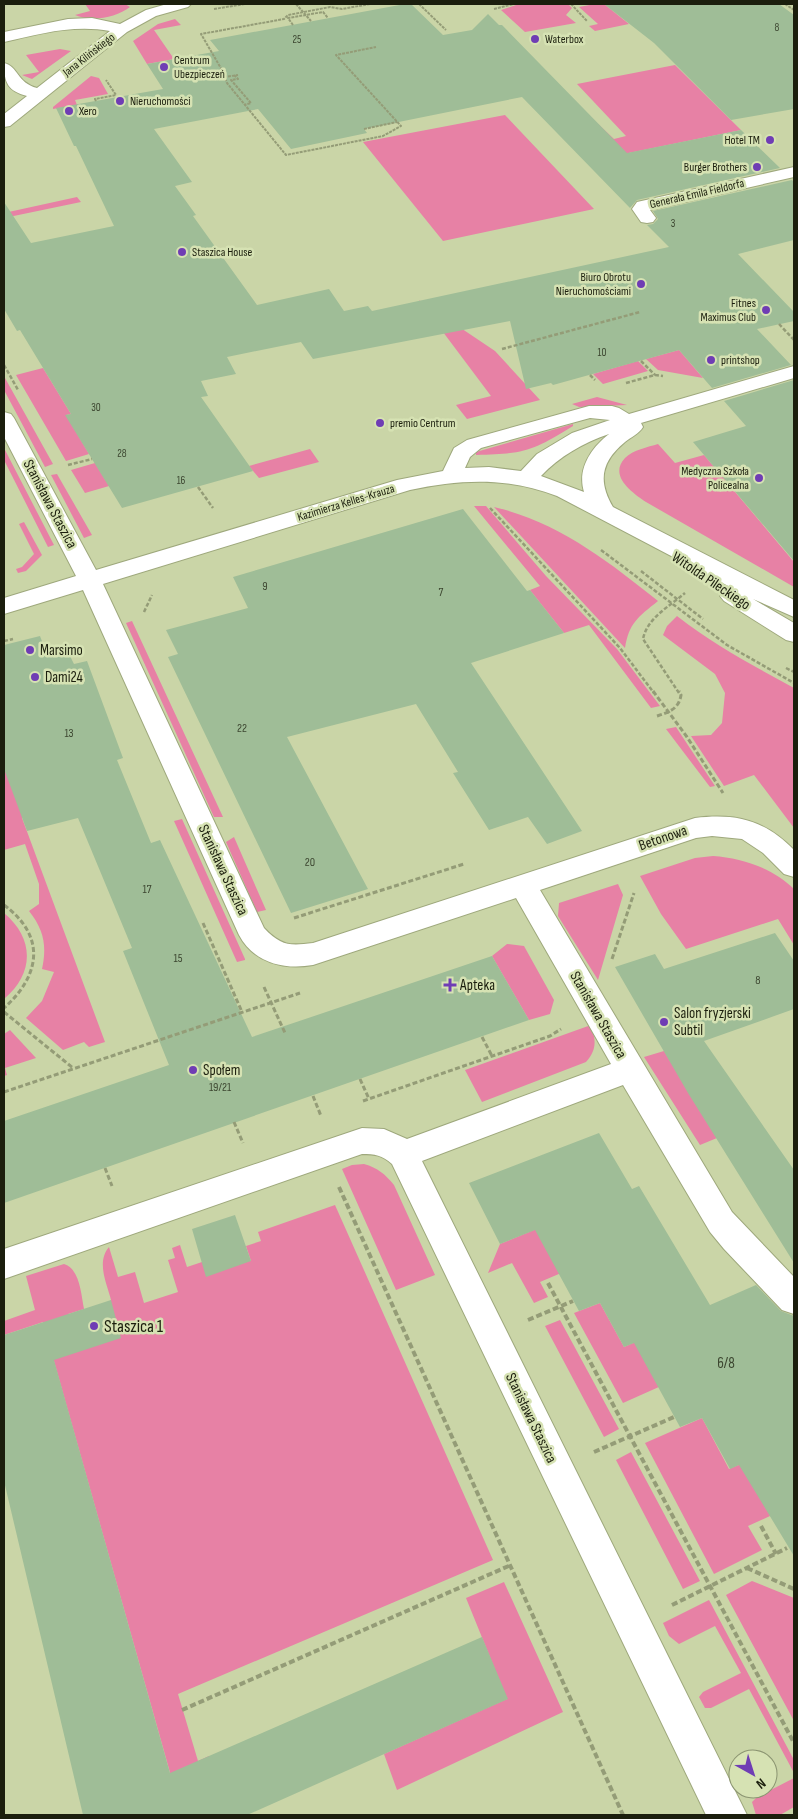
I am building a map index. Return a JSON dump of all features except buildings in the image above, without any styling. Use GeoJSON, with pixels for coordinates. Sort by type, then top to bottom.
{"type":"FeatureCollection","features":[{"type":"Feature","properties":{"kind":"street","name":"Jana Kilińskiego"},"geometry":{"type":"LineString","coordinates":[[4,122],[122,29],[151,13],[184,4]]}},
{"type":"Feature","properties":{"kind":"street"},"geometry":{"type":"LineString","coordinates":[[4,37],[68,24],[92,23],[122,29]]}},
{"type":"Feature","properties":{"kind":"street"},"geometry":{"type":"LineString","coordinates":[[4,68],[20,89],[39,94]]}},
{"type":"Feature","properties":{"kind":"street","name":"Generała Emila Fieldorfa"},"geometry":{"type":"LineString","coordinates":[[647,218],[640,209],[643,206],[794,172]]}},
{"type":"Feature","properties":{"kind":"street"},"geometry":{"type":"LineString","coordinates":[[526,478],[545,459],[579,437],[629,424],[680,405],[794,372]]}},
{"type":"Feature","properties":{"kind":"street"},"geometry":{"type":"LineString","coordinates":[[452,475],[459,454],[465,448],[474,444],[589,412],[612,412],[629,424]]}},
{"type":"Feature","properties":{"kind":"street","name":"Stanisława Staszica"},"geometry":{"type":"LineString","coordinates":[[4,418],[90,581],[253,935],[264,947],[276,954],[295,958],[313,954],[523,885],[630,1070],[402,1154],[727,1815]]}},
{"type":"Feature","properties":{"kind":"street"},"geometry":{"type":"LineString","coordinates":[[604,511],[596,499],[593,489],[594,466],[608,444],[629,424]]}},
{"type":"Feature","properties":{"kind":"street","name":"Kazimierza Kelles-Krauza"},"geometry":{"type":"LineString","coordinates":[[4,606],[405,485],[452,475],[489,473],[526,478]]}},
{"type":"Feature","properties":{"kind":"street","name":"Witolda Pileckiego"},"geometry":{"type":"LineString","coordinates":[[526,478],[566,493],[604,511],[794,609]]}},
{"type":"Feature","properties":{"kind":"street","name":"Witolda Pileckiego"},"geometry":{"type":"LineString","coordinates":[[630,526],[702,578],[794,634]]}},
{"type":"Feature","properties":{"kind":"street","name":"Betonowa"},"geometry":{"type":"LineString","coordinates":[[523,885],[695,828],[713,825],[742,827],[760,836],[779,850],[794,867]]}},
{"type":"Feature","properties":{"kind":"street"},"geometry":{"type":"LineString","coordinates":[[630,1070],[721,1222],[735,1239],[794,1299]]}},
{"type":"Feature","properties":{"kind":"street"},"geometry":{"type":"LineString","coordinates":[[4,1264],[362,1140],[380,1140],[394,1146],[402,1154]]}},
{"type":"Feature","properties":{"kind":"path"},"geometry":{"type":"LineString","coordinates":[[296,4],[311,21]]}},
{"type":"Feature","properties":{"kind":"path"},"geometry":{"type":"LineString","coordinates":[[370,4],[342,9],[330,7],[201,34],[222,70],[223,77],[286,155],[383,136],[401,126],[336,55],[376,47]]}},
{"type":"Feature","properties":{"kind":"path"},"geometry":{"type":"LineString","coordinates":[[419,4],[446,30]]}},
{"type":"Feature","properties":{"kind":"path"},"geometry":{"type":"LineString","coordinates":[[494,9],[514,4]]}},
{"type":"Feature","properties":{"kind":"path"},"geometry":{"type":"LineString","coordinates":[[571,4],[587,21]]}},
{"type":"Feature","properties":{"kind":"path"},"geometry":{"type":"LineString","coordinates":[[785,4],[794,10]]}},
{"type":"Feature","properties":{"kind":"path"},"geometry":{"type":"LineString","coordinates":[[293,25],[288,18],[323,12],[328,18]]}},
{"type":"Feature","properties":{"kind":"path"},"geometry":{"type":"LineString","coordinates":[[223,77],[236,75],[238,79],[231,80],[251,103],[244,105]]}},
{"type":"Feature","properties":{"kind":"path"},"geometry":{"type":"LineString","coordinates":[[96,101],[95,99],[116,95],[104,76]]}},
{"type":"Feature","properties":{"kind":"path"},"geometry":{"type":"LineString","coordinates":[[364,129],[398,122]]}},
{"type":"Feature","properties":{"kind":"path"},"geometry":{"type":"LineString","coordinates":[[502,349],[640,312]]}},
{"type":"Feature","properties":{"kind":"path"},"geometry":{"type":"LineString","coordinates":[[779,324],[794,340]]}},
{"type":"Feature","properties":{"kind":"path"},"geometry":{"type":"LineString","coordinates":[[641,361],[655,375]]}},
{"type":"Feature","properties":{"kind":"path"},"geometry":{"type":"LineString","coordinates":[[4,365],[21,396]]}},
{"type":"Feature","properties":{"kind":"path"},"geometry":{"type":"LineString","coordinates":[[63,467],[92,459]]}},
{"type":"Feature","properties":{"kind":"path"},"geometry":{"type":"LineString","coordinates":[[198,486],[213,510]]}},
{"type":"Feature","properties":{"kind":"path"},"geometry":{"type":"LineString","coordinates":[[486,502],[620,648],[669,712],[720,786],[742,827]]}},
{"type":"Feature","properties":{"kind":"path"},"geometry":{"type":"LineString","coordinates":[[600,549],[727,645],[794,683]]}},
{"type":"Feature","properties":{"kind":"path"},"geometry":{"type":"LineString","coordinates":[[637,568],[704,619]]}},
{"type":"Feature","properties":{"kind":"path"},"geometry":{"type":"LineString","coordinates":[[657,716],[676,708],[681,702],[681,695],[643,640],[643,634],[652,621],[702,578]]}},
{"type":"Feature","properties":{"kind":"path"},"geometry":{"type":"LineString","coordinates":[[4,642],[21,636]]}},
{"type":"Feature","properties":{"kind":"path"},"geometry":{"type":"LineString","coordinates":[[780,664],[794,672]]}},
{"type":"Feature","properties":{"kind":"path"},"geometry":{"type":"LineString","coordinates":[[288,920],[468,863]]}},
{"type":"Feature","properties":{"kind":"path"},"geometry":{"type":"LineString","coordinates":[[610,965],[634,893]]}},
{"type":"Feature","properties":{"kind":"path"},"geometry":{"type":"LineString","coordinates":[[4,905],[23,920],[29,929],[35,950],[34,961],[26,984],[4,1008]]}},
{"type":"Feature","properties":{"kind":"path"},"geometry":{"type":"LineString","coordinates":[[203,922],[242,1012]]}},
{"type":"Feature","properties":{"kind":"path"},"geometry":{"type":"LineString","coordinates":[[264,988],[285,1033]]}},
{"type":"Feature","properties":{"kind":"path"},"geometry":{"type":"LineString","coordinates":[[4,1092],[309,990]]}},
{"type":"Feature","properties":{"kind":"path"},"geometry":{"type":"LineString","coordinates":[[4,1012],[73,1068]]}},
{"type":"Feature","properties":{"kind":"path"},"geometry":{"type":"LineString","coordinates":[[362,1102],[550,1036],[567,1023]]}},
{"type":"Feature","properties":{"kind":"path"},"geometry":{"type":"LineString","coordinates":[[482,1037],[492,1056]]}},
{"type":"Feature","properties":{"kind":"path"},"geometry":{"type":"LineString","coordinates":[[360,1079],[370,1099]]}},
{"type":"Feature","properties":{"kind":"path"},"geometry":{"type":"LineString","coordinates":[[313,1096],[322,1116]]}},
{"type":"Feature","properties":{"kind":"path"},"geometry":{"type":"LineString","coordinates":[[313,1119],[330,1113]]}},
{"type":"Feature","properties":{"kind":"path"},"geometry":{"type":"LineString","coordinates":[[234,1122],[243,1143]]}},
{"type":"Feature","properties":{"kind":"path"},"geometry":{"type":"LineString","coordinates":[[234,1146],[252,1140]]}},
{"type":"Feature","properties":{"kind":"path"},"geometry":{"type":"LineString","coordinates":[[324,1153],[623,1815]]}},
{"type":"Feature","properties":{"kind":"path"},"geometry":{"type":"LineString","coordinates":[[105,1168],[113,1189]]}},
{"type":"Feature","properties":{"kind":"path"},"geometry":{"type":"LineString","coordinates":[[548,1283],[794,1743]]}},
{"type":"Feature","properties":{"kind":"path"},"geometry":{"type":"LineString","coordinates":[[491,1336],[573,1301]]}},
{"type":"Feature","properties":{"kind":"path"},"geometry":{"type":"LineString","coordinates":[[556,1469],[674,1416]]}},
{"type":"Feature","properties":{"kind":"path"},"geometry":{"type":"LineString","coordinates":[[761,1526],[776,1554]]}},
{"type":"Feature","properties":{"kind":"path"},"geometry":{"type":"LineString","coordinates":[[633,1624],[788,1548]]}},
{"type":"Feature","properties":{"kind":"path"},"geometry":{"type":"LineString","coordinates":[[182,1710],[511,1565]]}},
{"type":"Feature","properties":{"kind":"path"},"geometry":{"type":"LineString","coordinates":[[747,1568],[794,1589]]}},
{"type":"Feature","properties":{"kind":"shaded area"},"geometry":{"type":"Polygon","coordinates":[[[85,4],[125,4],[130,7],[118,14],[103,18],[88,18],[75,15],[90,11],[85,4]]]}},
{"type":"Feature","properties":{"kind":"shaded area"},"geometry":{"type":"Polygon","coordinates":[[[519,4],[568,4],[572,8],[566,15],[576,23],[525,32],[501,10],[519,4]]]}},
{"type":"Feature","properties":{"kind":"shaded area"},"geometry":{"type":"Polygon","coordinates":[[[604,4],[629,24],[595,31],[589,26],[598,24],[579,7],[604,4]]]}},
{"type":"Feature","properties":{"kind":"shaded area"},"geometry":{"type":"Polygon","coordinates":[[[175,19],[181,25],[154,30],[174,59],[147,64],[133,41],[158,24],[175,19]]]}},
{"type":"Feature","properties":{"kind":"shaded area"},"geometry":{"type":"Polygon","coordinates":[[[60,49],[71,51],[32,79],[22,75],[39,72],[26,55],[60,49]]]}},
{"type":"Feature","properties":{"kind":"shaded area"},"geometry":{"type":"Polygon","coordinates":[[[675,65],[741,130],[609,157],[578,105],[614,139],[626,136],[577,84],[675,65]]]}},
{"type":"Feature","properties":{"kind":"shaded area"},"geometry":{"type":"Polygon","coordinates":[[[91,76],[99,78],[108,94],[75,100],[77,105],[53,109],[53,107],[91,76]]]}},
{"type":"Feature","properties":{"kind":"shaded area"},"geometry":{"type":"Polygon","coordinates":[[[505,115],[594,209],[443,241],[363,142],[505,115]]]}},
{"type":"Feature","properties":{"kind":"shaded area"},"geometry":{"type":"Polygon","coordinates":[[[77,197],[81,202],[4,218],[4,213],[77,197]]]}},
{"type":"Feature","properties":{"kind":"shaded area"},"geometry":{"type":"Polygon","coordinates":[[[419,300],[495,351],[540,400],[467,419],[456,405],[491,396],[419,300]]]}},
{"type":"Feature","properties":{"kind":"shaded area"},"geometry":{"type":"Polygon","coordinates":[[[679,350],[703,378],[658,370],[646,359],[679,350]]]}},
{"type":"Feature","properties":{"kind":"shaded area"},"geometry":{"type":"Polygon","coordinates":[[[638,361],[648,371],[603,384],[593,374],[638,361]]]}},
{"type":"Feature","properties":{"kind":"shaded area"},"geometry":{"type":"Polygon","coordinates":[[[43,368],[71,414],[66,415],[89,454],[66,461],[16,375],[43,368]]]}},
{"type":"Feature","properties":{"kind":"shaded area"},"geometry":{"type":"Polygon","coordinates":[[[4,378],[53,464],[45,467],[4,390],[4,378]]]}},
{"type":"Feature","properties":{"kind":"shaded area"},"geometry":{"type":"Polygon","coordinates":[[[597,397],[627,405],[579,407],[572,404],[597,397]]]}},
{"type":"Feature","properties":{"kind":"shaded area"},"geometry":{"type":"Polygon","coordinates":[[[573,424],[573,426],[548,441],[528,450],[506,454],[476,455],[476,452],[573,424]]]}},
{"type":"Feature","properties":{"kind":"shaded area"},"geometry":{"type":"Polygon","coordinates":[[[658,444],[675,463],[704,455],[794,562],[794,587],[646,502],[629,489],[621,477],[620,465],[632,453],[658,444]]]}},
{"type":"Feature","properties":{"kind":"shaded area"},"geometry":{"type":"Polygon","coordinates":[[[4,448],[54,545],[48,547],[4,460],[4,448]]]}},
{"type":"Feature","properties":{"kind":"shaded area"},"geometry":{"type":"Polygon","coordinates":[[[310,449],[319,462],[259,478],[249,466],[310,449]]]}},
{"type":"Feature","properties":{"kind":"shaded area"},"geometry":{"type":"Polygon","coordinates":[[[95,463],[109,486],[85,493],[71,470],[95,463]]]}},
{"type":"Feature","properties":{"kind":"shaded area"},"geometry":{"type":"Polygon","coordinates":[[[57,474],[92,535],[84,538],[51,475],[57,474]]]}},
{"type":"Feature","properties":{"kind":"shaded area"},"geometry":{"type":"Polygon","coordinates":[[[474,506],[486,506],[546,576],[617,649],[660,706],[651,708],[589,625],[564,633],[530,590],[540,586],[474,506]]]}},
{"type":"Feature","properties":{"kind":"shaded area"},"geometry":{"type":"Polygon","coordinates":[[[494,507],[540,522],[561,533],[601,558],[658,601],[632,626],[625,648],[494,507]]]}},
{"type":"Feature","properties":{"kind":"shaded area"},"geometry":{"type":"Polygon","coordinates":[[[24,522],[42,555],[26,571],[18,573],[16,569],[22,567],[34,554],[19,524],[24,522]]]}},
{"type":"Feature","properties":{"kind":"shaded area"},"geometry":{"type":"Polygon","coordinates":[[[677,616],[720,646],[794,688],[794,828],[754,775],[724,786],[691,736],[711,735],[722,723],[725,693],[715,674],[663,635],[667,626],[677,616]]]}},
{"type":"Feature","properties":{"kind":"shaded area"},"geometry":{"type":"Polygon","coordinates":[[[132,621],[223,817],[214,817],[126,623],[132,621]]]}},
{"type":"Feature","properties":{"kind":"shaded area"},"geometry":{"type":"Polygon","coordinates":[[[676,727],[715,786],[710,787],[666,729],[676,727]]]}},
{"type":"Feature","properties":{"kind":"shaded area"},"geometry":{"type":"Polygon","coordinates":[[[35,756],[22,818],[105,1042],[89,1047],[84,1042],[63,1050],[26,1018],[42,1001],[54,972],[42,969],[43,938],[38,925],[29,911],[39,904],[39,884],[25,844],[4,850],[4,765],[35,756]]]}},
{"type":"Feature","properties":{"kind":"shaded area"},"geometry":{"type":"Polygon","coordinates":[[[182,819],[245,960],[237,962],[174,821],[182,819]]]}},
{"type":"Feature","properties":{"kind":"shaded area"},"geometry":{"type":"Polygon","coordinates":[[[234,837],[266,910],[257,912],[226,842],[234,837]]]}},
{"type":"Feature","properties":{"kind":"shaded area"},"geometry":{"type":"Polygon","coordinates":[[[713,856],[735,859],[756,865],[777,875],[794,889],[794,945],[778,919],[686,949],[661,914],[640,876],[695,858],[713,856]]]}},
{"type":"Feature","properties":{"kind":"shaded area"},"geometry":{"type":"Polygon","coordinates":[[[618,884],[623,895],[598,980],[558,916],[559,903],[618,884]]]}},
{"type":"Feature","properties":{"kind":"shaded area"},"geometry":{"type":"Polygon","coordinates":[[[4,913],[21,933],[27,956],[26,967],[21,978],[4,999],[4,913]]]}},
{"type":"Feature","properties":{"kind":"shaded area"},"geometry":{"type":"Polygon","coordinates":[[[507,944],[524,946],[554,1000],[550,1014],[529,1020],[492,956],[507,944]]]}},
{"type":"Feature","properties":{"kind":"shaded area"},"geometry":{"type":"Polygon","coordinates":[[[591,1025],[594,1035],[594,1049],[586,1062],[482,1102],[465,1070],[591,1025]]]}},
{"type":"Feature","properties":{"kind":"shaded area"},"geometry":{"type":"Polygon","coordinates":[[[10,1030],[36,1058],[5,1068],[7,1075],[4,1076],[4,1034],[10,1030]]]}},
{"type":"Feature","properties":{"kind":"shaded area"},"geometry":{"type":"Polygon","coordinates":[[[664,1051],[717,1138],[700,1145],[644,1057],[664,1051]]]}},
{"type":"Feature","properties":{"kind":"shaded area"},"geometry":{"type":"Polygon","coordinates":[[[364,1164],[381,1172],[394,1185],[435,1275],[396,1290],[342,1169],[352,1165],[364,1164]]]}},
{"type":"Feature","properties":{"kind":"shaded area"},"geometry":{"type":"Polygon","coordinates":[[[335,1205],[493,1560],[178,1694],[198,1761],[209,1756],[226,1815],[182,1815],[43,1322],[4,1335],[4,1321],[35,1310],[26,1276],[64,1264],[77,1276],[81,1289],[84,1309],[68,1314],[78,1352],[111,1300],[103,1266],[103,1259],[109,1247],[118,1277],[135,1272],[144,1303],[178,1292],[168,1260],[175,1258],[172,1248],[180,1245],[187,1267],[202,1262],[251,1261],[246,1246],[261,1241],[258,1232],[335,1205]]]}},
{"type":"Feature","properties":{"kind":"shaded area"},"geometry":{"type":"Polygon","coordinates":[[[556,1221],[580,1265],[540,1282],[548,1297],[534,1303],[512,1263],[488,1273],[500,1244],[556,1221]]]}},
{"type":"Feature","properties":{"kind":"shaded area"},"geometry":{"type":"Polygon","coordinates":[[[600,1303],[624,1347],[654,1334],[679,1378],[623,1403],[574,1313],[600,1303]]]}},
{"type":"Feature","properties":{"kind":"shaded area"},"geometry":{"type":"Polygon","coordinates":[[[560,1320],[619,1429],[604,1437],[545,1326],[560,1320]]]}},
{"type":"Feature","properties":{"kind":"shaded area"},"geometry":{"type":"Polygon","coordinates":[[[702,1418],[729,1469],[760,1456],[770,1516],[748,1526],[762,1550],[714,1574],[645,1443],[702,1418]]]}},
{"type":"Feature","properties":{"kind":"shaded area"},"geometry":{"type":"Polygon","coordinates":[[[631,1452],[700,1581],[683,1589],[616,1460],[631,1452]]]}},
{"type":"Feature","properties":{"kind":"shaded area"},"geometry":{"type":"Polygon","coordinates":[[[752,1581],[794,1598],[794,1721],[726,1595],[752,1581]]]}},
{"type":"Feature","properties":{"kind":"shaded area"},"geometry":{"type":"Polygon","coordinates":[[[504,1582],[563,1712],[397,1790],[384,1754],[507,1699],[466,1598],[504,1582]]]}},
{"type":"Feature","properties":{"kind":"shaded area"},"geometry":{"type":"Polygon","coordinates":[[[709,1600],[794,1760],[794,1773],[749,1689],[711,1708],[705,1708],[699,1697],[703,1692],[741,1673],[715,1626],[679,1644],[669,1636],[663,1623],[709,1600]]]}},
{"type":"Feature","properties":{"kind":"shaded area"},"geometry":{"type":"Polygon","coordinates":[[[794,1778],[794,1807],[780,1815],[756,1815],[752,1802],[755,1799],[778,1799],[778,1786],[794,1778]]]}},
{"type":"Feature","properties":{"kind":"place","name":"Waterbox"},"geometry":{"type":"Point","coordinates":[535,39]}},
{"type":"Feature","properties":{"kind":"place","name":"Centrum Ubezpieczeń"},"geometry":{"type":"Point","coordinates":[164,67]}},
{"type":"Feature","properties":{"kind":"place","name":"Nieruchomości"},"geometry":{"type":"Point","coordinates":[120,101]}},
{"type":"Feature","properties":{"kind":"place","name":"Xero"},"geometry":{"type":"Point","coordinates":[69,111]}},
{"type":"Feature","properties":{"kind":"place","name":"Hotel TM"},"geometry":{"type":"Point","coordinates":[770,140]}},
{"type":"Feature","properties":{"kind":"place","name":"Burger Brothers"},"geometry":{"type":"Point","coordinates":[757,167]}},
{"type":"Feature","properties":{"kind":"place","name":"Staszica House"},"geometry":{"type":"Point","coordinates":[182,252]}},
{"type":"Feature","properties":{"kind":"place","name":"Biuro Obrotu Nieruchomościami"},"geometry":{"type":"Point","coordinates":[641,284]}},
{"type":"Feature","properties":{"kind":"place","name":"Fitnes Maximus Club"},"geometry":{"type":"Point","coordinates":[766,310]}},
{"type":"Feature","properties":{"kind":"place","name":"printshop"},"geometry":{"type":"Point","coordinates":[711,360]}},
{"type":"Feature","properties":{"kind":"place","name":"premio Centrum"},"geometry":{"type":"Point","coordinates":[380,423]}},
{"type":"Feature","properties":{"kind":"place","name":"Medyczna Szkoła Policealna"},"geometry":{"type":"Point","coordinates":[759,478]}},
{"type":"Feature","properties":{"kind":"place","name":"Marsimo"},"geometry":{"type":"Point","coordinates":[30,650]}},
{"type":"Feature","properties":{"kind":"place","name":"Dami24"},"geometry":{"type":"Point","coordinates":[35,677]}},
{"type":"Feature","properties":{"kind":"place","name":"Apteka"},"geometry":{"type":"Point","coordinates":[450,985]}},
{"type":"Feature","properties":{"kind":"place","name":"Salon fryzjerski Subtil"},"geometry":{"type":"Point","coordinates":[664,1022]}},
{"type":"Feature","properties":{"kind":"place","name":"Społem"},"geometry":{"type":"Point","coordinates":[193,1070]}},
{"type":"Feature","properties":{"kind":"place","name":"Staszica 1"},"geometry":{"type":"Point","coordinates":[94,1326]}}]}
